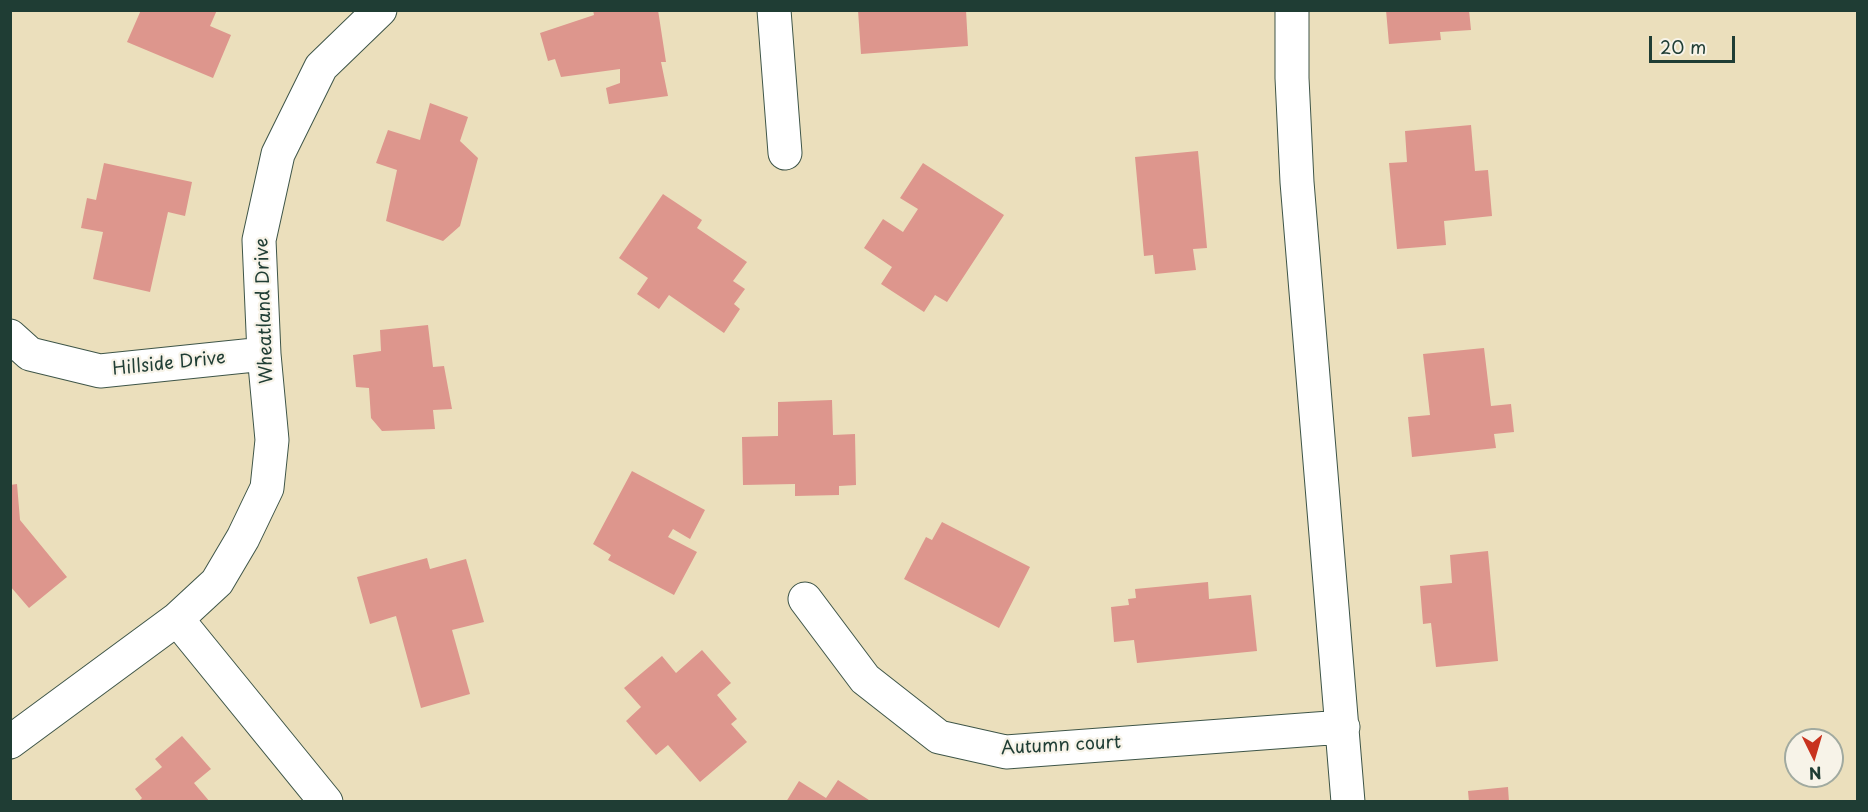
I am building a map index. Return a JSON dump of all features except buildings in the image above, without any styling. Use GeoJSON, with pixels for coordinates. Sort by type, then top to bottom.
{"type":"FeatureCollection","features":[{"type":"Feature","properties":{"kind":"street","name":"Wheatland Drive"},"geometry":{"type":"LineString","coordinates":[[10,742],[177,618],[217,582],[243,538],[267,488],[272,440],[264,354],[259,240],[278,154],[321,67],[380,10]]}},
{"type":"Feature","properties":{"kind":"street"},"geometry":{"type":"LineString","coordinates":[[774,10],[785,153]]}},
{"type":"Feature","properties":{"kind":"street"},"geometry":{"type":"LineString","coordinates":[[1292,10],[1292,78],[1297,182],[1348,801]]}},
{"type":"Feature","properties":{"kind":"street","name":"Hillside Drive"},"geometry":{"type":"LineString","coordinates":[[10,336],[30,354],[100,371],[264,354]]}},
{"type":"Feature","properties":{"kind":"street","name":"Autumn court"},"geometry":{"type":"LineString","coordinates":[[805,599],[865,679],[939,737],[1006,752],[1343,727]]}},
{"type":"Feature","properties":{"kind":"street"},"geometry":{"type":"LineString","coordinates":[[177,618],[326,801]]}}]}
